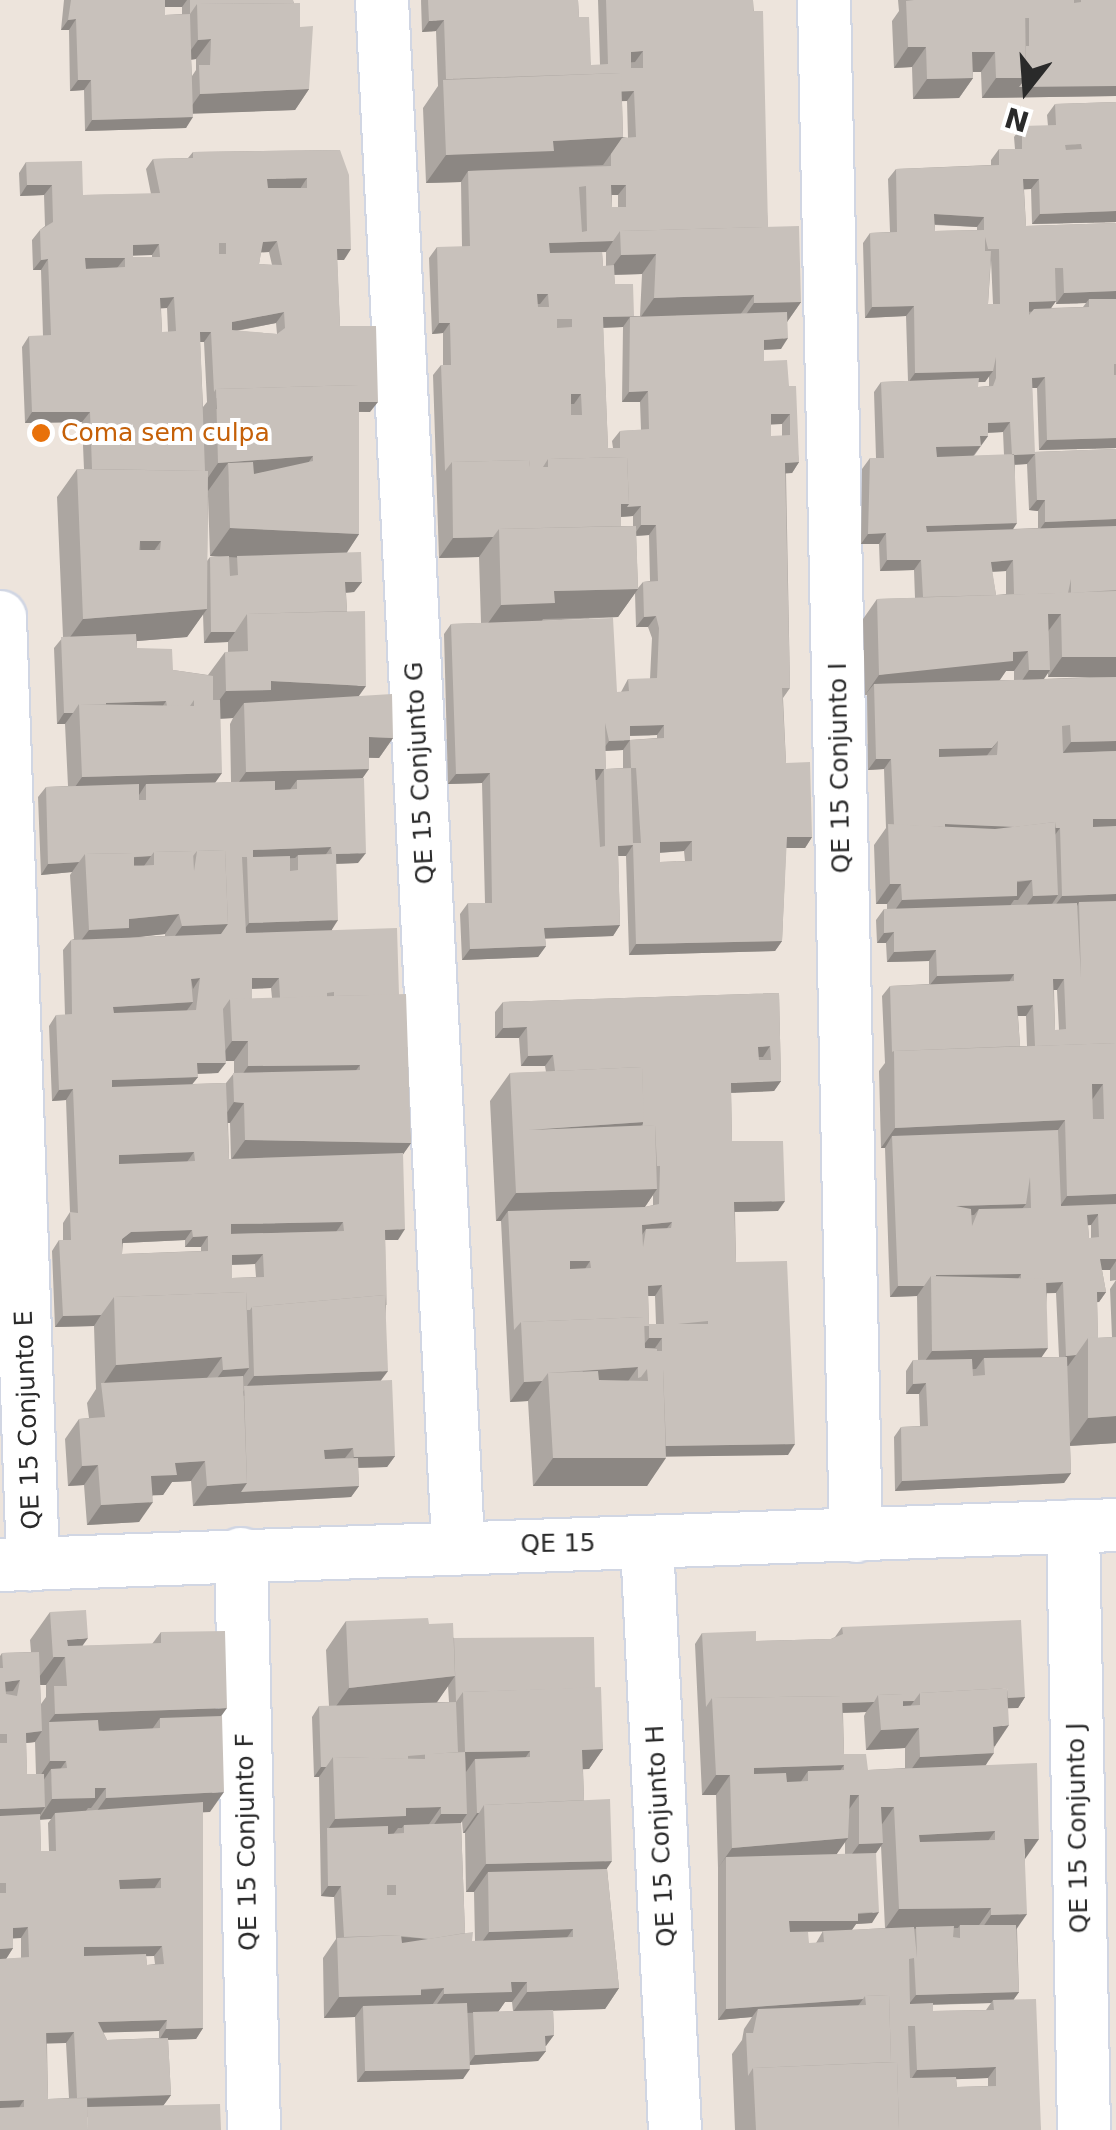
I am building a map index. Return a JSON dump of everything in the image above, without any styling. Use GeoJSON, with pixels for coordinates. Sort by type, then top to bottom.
{"type":"FeatureCollection","features":[{"type":"Feature","properties":{"kind":"street","name":"QE 15 Conjunto G"},"geometry":{"type":"LineString","coordinates":[[382,0],[458,1545]]}},
{"type":"Feature","properties":{"kind":"street","name":"QE 15 Conjunto I"},"geometry":{"type":"LineString","coordinates":[[824,0],[856,1536]]}},
{"type":"Feature","properties":{"kind":"street","name":"QE 15 Conjunto E"},"geometry":{"type":"LineString","coordinates":[[0,617],[16,1565]]}},
{"type":"Feature","properties":{"kind":"street","name":"QE 15"},"geometry":{"type":"LineString","coordinates":[[16,1565],[458,1545],[647,1543],[1095,1526]]}},
{"type":"Feature","properties":{"kind":"street","name":"QE 15 Conjunto J"},"geometry":{"type":"LineString","coordinates":[[1084,2130],[1095,1526]]}},
{"type":"Feature","properties":{"kind":"street","name":"QE 15 Conjunto H"},"geometry":{"type":"LineString","coordinates":[[647,1543],[675,2130]]}},
{"type":"Feature","properties":{"kind":"street","name":"QE 15 Conjunto F"},"geometry":{"type":"LineString","coordinates":[[241,1554],[254,2130]]}},
{"type":"Feature","properties":{"kind":"building"},"geometry":{"type":"Polygon","coordinates":[[[71,0],[165,0],[165,15],[190,14],[193,117],[92,120],[91,80],[78,80],[76,19],[68,20],[71,0]]]}},
{"type":"Feature","properties":{"kind":"building"},"geometry":{"type":"Polygon","coordinates":[[[190,0],[293,3],[197,4],[190,14],[190,0]]]}},
{"type":"Feature","properties":{"kind":"building"},"geometry":{"type":"Polygon","coordinates":[[[428,0],[578,0],[579,17],[589,17],[591,65],[608,64],[606,0],[753,0],[753,11],[763,11],[768,227],[620,231],[613,241],[549,243],[550,253],[602,252],[603,266],[614,265],[615,284],[633,284],[634,316],[603,317],[608,448],[620,448],[620,431],[649,429],[648,391],[629,392],[630,317],[787,312],[788,338],[764,340],[764,361],[787,360],[789,386],[796,386],[799,462],[785,463],[790,688],[782,688],[786,763],[810,762],[812,837],[787,837],[782,941],[636,944],[633,845],[618,846],[620,925],[544,928],[546,946],[470,949],[468,903],[492,903],[490,773],[456,774],[451,624],[613,618],[617,692],[629,691],[628,679],[657,678],[659,628],[656,616],[644,617],[643,582],[658,581],[656,525],[641,525],[641,506],[627,507],[627,457],[548,459],[543,467],[530,467],[529,460],[452,462],[445,471],[441,365],[451,365],[450,323],[439,323],[437,247],[470,246],[468,171],[611,166],[611,154],[622,138],[636,137],[634,91],[621,91],[621,73],[446,79],[444,20],[429,21],[428,0]],[[643,51],[631,52],[631,68],[643,68],[643,51]],[[611,185],[612,207],[626,207],[626,185],[611,185]],[[586,186],[579,187],[582,232],[587,231],[586,186]],[[537,294],[538,307],[549,307],[548,294],[537,294]],[[557,319],[557,328],[572,327],[572,319],[557,319]],[[571,394],[571,415],[582,415],[581,394],[571,394]],[[771,414],[771,436],[790,435],[790,414],[771,414]],[[605,723],[606,769],[631,768],[630,740],[609,741],[605,723]],[[664,725],[630,726],[630,740],[664,738],[664,725]],[[631,768],[633,843],[641,843],[636,768],[631,768]],[[595,769],[600,847],[605,846],[604,769],[595,769]],[[692,841],[660,842],[660,862],[692,861],[692,841]]]}},
{"type":"Feature","properties":{"kind":"building"},"geometry":{"type":"Polygon","coordinates":[[[1025,0],[1026,78],[996,78],[995,52],[972,52],[973,78],[927,79],[926,47],[908,47],[906,1],[1025,0]]]}},
{"type":"Feature","properties":{"kind":"building"},"geometry":{"type":"Polygon","coordinates":[[[1025,0],[1116,0],[1116,86],[1019,87],[1026,78],[1029,46],[1025,0]]]}},
{"type":"Feature","properties":{"kind":"building"},"geometry":{"type":"Polygon","coordinates":[[[300,3],[300,27],[313,26],[309,89],[200,94],[199,65],[210,65],[211,39],[198,40],[197,4],[300,3]]]}},
{"type":"Feature","properties":{"kind":"building"},"geometry":{"type":"Polygon","coordinates":[[[621,73],[623,137],[553,141],[554,151],[446,155],[443,80],[621,73]]]}},
{"type":"Feature","properties":{"kind":"building"},"geometry":{"type":"Polygon","coordinates":[[[1116,102],[1116,211],[1040,214],[1039,179],[1023,179],[1026,226],[1116,223],[1116,291],[1064,293],[1063,268],[1055,268],[1056,301],[1029,302],[1029,315],[1034,309],[1089,307],[1089,299],[1116,299],[1116,438],[1047,440],[1045,377],[1032,378],[1035,454],[1014,455],[1017,523],[926,526],[927,532],[1116,526],[1116,590],[1071,593],[1071,579],[1068,593],[1004,595],[1014,594],[1013,560],[991,562],[996,595],[923,597],[921,560],[887,560],[886,533],[868,534],[870,458],[884,458],[881,382],[979,378],[978,387],[993,386],[996,357],[993,371],[915,373],[914,306],[872,307],[870,233],[897,232],[896,169],[999,165],[999,149],[1022,149],[1022,126],[1056,125],[1055,104],[1116,102]],[[1081,144],[1065,145],[1066,150],[1082,149],[1081,144]],[[934,214],[935,231],[984,230],[984,217],[934,214]],[[985,237],[985,251],[991,251],[988,304],[1000,304],[999,249],[988,249],[985,237]],[[1010,422],[988,423],[988,436],[980,436],[981,446],[936,447],[937,457],[1012,454],[1010,422]]]}},
{"type":"Feature","properties":{"kind":"building"},"geometry":{"type":"Polygon","coordinates":[[[340,150],[349,175],[351,249],[337,249],[340,326],[376,326],[378,402],[359,402],[359,385],[214,392],[211,332],[200,332],[205,471],[92,469],[90,412],[32,412],[29,336],[51,335],[48,259],[41,260],[40,230],[53,222],[52,185],[27,185],[26,162],[82,161],[83,195],[160,193],[153,159],[193,158],[193,152],[340,150]],[[307,178],[267,179],[268,188],[307,188],[307,178]],[[277,241],[263,242],[259,264],[282,265],[277,241]],[[219,243],[219,254],[226,254],[226,243],[219,243]],[[159,244],[133,245],[133,257],[160,257],[159,244]],[[85,258],[86,269],[125,267],[125,258],[85,258]],[[174,297],[160,298],[162,332],[176,331],[174,297]],[[284,312],[232,322],[232,330],[277,334],[285,328],[284,312]]]}},
{"type":"Feature","properties":{"kind":"building"},"geometry":{"type":"Polygon","coordinates":[[[799,226],[801,302],[754,303],[754,295],[654,298],[656,254],[621,255],[620,231],[799,226]]]}},
{"type":"Feature","properties":{"kind":"building"},"geometry":{"type":"Polygon","coordinates":[[[359,385],[359,534],[230,528],[228,463],[253,462],[254,474],[313,461],[313,456],[218,463],[216,389],[359,385]]]}},
{"type":"Feature","properties":{"kind":"building"},"geometry":{"type":"Polygon","coordinates":[[[1116,449],[1116,519],[1045,522],[1045,500],[1037,500],[1035,452],[1116,449]]]}},
{"type":"Feature","properties":{"kind":"building"},"geometry":{"type":"Polygon","coordinates":[[[627,457],[629,504],[621,504],[621,526],[499,529],[493,537],[453,538],[452,462],[529,460],[530,467],[548,467],[548,459],[627,457]]]}},
{"type":"Feature","properties":{"kind":"building"},"geometry":{"type":"Polygon","coordinates":[[[77,469],[208,471],[207,609],[83,619],[77,469]],[[140,541],[139,550],[160,550],[161,541],[140,541]]]}},
{"type":"Feature","properties":{"kind":"building"},"geometry":{"type":"Polygon","coordinates":[[[636,526],[638,589],[554,591],[555,603],[501,605],[499,529],[636,526]]]}},
{"type":"Feature","properties":{"kind":"building"},"geometry":{"type":"Polygon","coordinates":[[[361,552],[362,582],[345,582],[347,611],[247,614],[235,632],[211,632],[210,557],[229,556],[230,576],[238,575],[237,556],[361,552]]]}},
{"type":"Feature","properties":{"kind":"building"},"geometry":{"type":"Polygon","coordinates":[[[1116,591],[1116,657],[1062,657],[1061,614],[1048,614],[1050,670],[1029,670],[1028,651],[1013,652],[1013,661],[879,675],[877,599],[1116,591]]]}},
{"type":"Feature","properties":{"kind":"building"},"geometry":{"type":"Polygon","coordinates":[[[365,611],[366,686],[271,681],[271,690],[226,691],[225,652],[248,651],[247,614],[365,611]]]}},
{"type":"Feature","properties":{"kind":"building"},"geometry":{"type":"Polygon","coordinates":[[[136,634],[137,648],[172,649],[173,670],[213,676],[213,700],[194,700],[190,706],[167,706],[166,701],[79,704],[73,713],[64,713],[61,637],[136,634]]]}},
{"type":"Feature","properties":{"kind":"building"},"geometry":{"type":"Polygon","coordinates":[[[1116,677],[1116,741],[1071,742],[1070,725],[1062,726],[1063,753],[1116,751],[1116,819],[1093,819],[1093,827],[1116,826],[1116,894],[1062,896],[1060,828],[1056,828],[1055,822],[1015,827],[894,825],[891,759],[876,759],[874,684],[1116,677]],[[998,741],[992,748],[939,749],[939,757],[997,755],[998,741]]]}},
{"type":"Feature","properties":{"kind":"building"},"geometry":{"type":"Polygon","coordinates":[[[392,694],[393,738],[369,737],[369,769],[246,772],[244,703],[392,694]]]}},
{"type":"Feature","properties":{"kind":"building"},"geometry":{"type":"Polygon","coordinates":[[[194,700],[220,700],[222,773],[82,777],[79,704],[194,706],[194,700]]]}},
{"type":"Feature","properties":{"kind":"building"},"geometry":{"type":"Polygon","coordinates":[[[364,778],[366,853],[336,854],[338,920],[249,923],[247,857],[242,857],[246,933],[397,928],[399,995],[334,996],[334,992],[327,993],[327,997],[280,998],[279,978],[252,978],[252,999],[230,999],[223,1009],[226,1063],[197,1063],[198,1077],[112,1080],[112,1087],[226,1083],[229,1159],[403,1153],[405,1229],[385,1230],[387,1305],[385,1295],[247,1310],[246,1292],[114,1297],[101,1315],[63,1316],[59,1240],[71,1240],[70,1212],[78,1213],[73,1089],[59,1090],[56,1015],[72,1014],[71,940],[221,934],[228,924],[225,850],[197,851],[193,856],[193,851],[134,857],[134,853],[85,854],[79,862],[48,864],[46,787],[139,784],[139,800],[146,800],[146,784],[275,781],[275,790],[297,789],[297,780],[364,778]],[[331,847],[253,850],[253,857],[290,856],[290,871],[298,870],[298,855],[332,854],[331,847]],[[200,978],[191,979],[193,1002],[113,1007],[114,1013],[196,1010],[200,978]],[[194,1152],[119,1155],[119,1164],[195,1161],[194,1152]],[[343,1222],[231,1224],[231,1234],[344,1231],[343,1222]],[[192,1230],[131,1232],[122,1239],[122,1254],[208,1251],[208,1236],[193,1237],[192,1230]],[[263,1254],[232,1255],[232,1278],[264,1277],[263,1254]]]}},
{"type":"Feature","properties":{"kind":"building"},"geometry":{"type":"Polygon","coordinates":[[[1055,822],[1058,895],[1033,896],[1032,880],[1017,881],[1017,896],[902,900],[901,884],[890,884],[888,824],[995,829],[1055,822]]]}},
{"type":"Feature","properties":{"kind":"building"},"geometry":{"type":"Polygon","coordinates":[[[225,850],[228,924],[182,926],[179,914],[129,919],[129,928],[89,930],[85,854],[134,853],[134,866],[154,865],[154,852],[193,851],[194,871],[197,851],[225,850]]]}},
{"type":"Feature","properties":{"kind":"building"},"geometry":{"type":"Polygon","coordinates":[[[1116,901],[1116,1043],[1035,1046],[1033,1005],[1017,1006],[1020,1046],[892,1052],[890,986],[1014,981],[1014,974],[937,976],[936,950],[894,952],[894,932],[884,933],[884,909],[1077,903],[1081,978],[1079,902],[1116,901]],[[1053,979],[1055,1030],[1066,1029],[1064,979],[1053,979]]]}},
{"type":"Feature","properties":{"kind":"building"},"geometry":{"type":"Polygon","coordinates":[[[779,993],[781,1081],[731,1083],[732,1141],[783,1141],[785,1201],[734,1202],[736,1262],[787,1261],[795,1444],[666,1446],[663,1369],[657,1369],[662,1338],[649,1338],[644,1317],[521,1322],[514,1330],[508,1211],[659,1204],[660,1166],[655,1125],[643,1126],[642,1067],[555,1071],[553,1055],[528,1056],[527,1027],[503,1028],[503,1002],[779,993]],[[770,1046],[758,1047],[759,1060],[771,1060],[770,1046]],[[672,1222],[642,1225],[643,1247],[646,1229],[671,1228],[672,1222]],[[570,1261],[570,1269],[591,1268],[590,1261],[570,1261]],[[662,1285],[648,1286],[649,1326],[664,1324],[662,1285]]]}},
{"type":"Feature","properties":{"kind":"building"},"geometry":{"type":"Polygon","coordinates":[[[406,994],[411,1143],[245,1140],[244,1103],[234,1102],[233,1073],[360,1070],[360,1065],[248,1066],[248,1041],[232,1041],[230,999],[406,994]]]}},
{"type":"Feature","properties":{"kind":"building"},"geometry":{"type":"Polygon","coordinates":[[[1116,1043],[1116,1194],[1067,1196],[1065,1120],[895,1128],[894,1051],[1116,1043]],[[1092,1084],[1093,1119],[1104,1119],[1103,1084],[1092,1084]]]}},
{"type":"Feature","properties":{"kind":"building"},"geometry":{"type":"Polygon","coordinates":[[[642,1067],[644,1122],[528,1130],[655,1125],[657,1189],[516,1193],[510,1073],[642,1067]]]}},
{"type":"Feature","properties":{"kind":"building"},"geometry":{"type":"Polygon","coordinates":[[[1058,1130],[1061,1206],[1116,1204],[1116,1259],[1100,1259],[1106,1292],[1097,1292],[1098,1338],[1088,1338],[1076,1355],[1066,1356],[1063,1282],[1021,1279],[1021,1274],[936,1275],[924,1286],[898,1286],[892,1136],[1058,1130]],[[1030,1177],[1026,1204],[956,1206],[971,1209],[972,1226],[979,1209],[1031,1208],[1030,1177]],[[1098,1214],[1087,1215],[1089,1238],[1099,1237],[1098,1214]]]}},
{"type":"Feature","properties":{"kind":"building"},"geometry":{"type":"Polygon","coordinates":[[[931,1276],[1046,1279],[1048,1348],[932,1351],[931,1276]]]}},
{"type":"Feature","properties":{"kind":"building"},"geometry":{"type":"Polygon","coordinates":[[[246,1292],[249,1368],[223,1370],[222,1357],[116,1365],[114,1297],[246,1292]]]}},
{"type":"Feature","properties":{"kind":"building"},"geometry":{"type":"Polygon","coordinates":[[[385,1295],[388,1371],[254,1376],[252,1307],[385,1295]]]}},
{"type":"Feature","properties":{"kind":"building"},"geometry":{"type":"Polygon","coordinates":[[[644,1317],[645,1348],[657,1349],[657,1369],[647,1369],[638,1378],[638,1367],[548,1373],[542,1381],[524,1382],[521,1322],[644,1317]]]}},
{"type":"Feature","properties":{"kind":"building"},"geometry":{"type":"Polygon","coordinates":[[[1116,1337],[1116,1416],[1088,1418],[1088,1338],[1116,1337]]]}},
{"type":"Feature","properties":{"kind":"building"},"geometry":{"type":"Polygon","coordinates":[[[1067,1357],[1071,1473],[902,1481],[901,1427],[928,1426],[926,1383],[913,1384],[913,1360],[972,1359],[973,1376],[985,1375],[984,1358],[1067,1357]]]}},
{"type":"Feature","properties":{"kind":"building"},"geometry":{"type":"Polygon","coordinates":[[[647,1369],[663,1369],[666,1458],[553,1458],[548,1373],[598,1371],[599,1380],[648,1381],[647,1369]]]}},
{"type":"Feature","properties":{"kind":"building"},"geometry":{"type":"Polygon","coordinates":[[[243,1376],[247,1483],[207,1486],[205,1461],[175,1463],[177,1475],[151,1476],[153,1502],[101,1505],[98,1465],[82,1466],[79,1419],[105,1417],[101,1383],[243,1376]]]}},
{"type":"Feature","properties":{"kind":"building"},"geometry":{"type":"Polygon","coordinates":[[[392,1380],[395,1456],[354,1457],[353,1448],[324,1450],[325,1459],[358,1458],[359,1486],[241,1492],[247,1483],[244,1386],[392,1380]]]}},
{"type":"Feature","properties":{"kind":"building"},"geometry":{"type":"Polygon","coordinates":[[[86,1610],[88,1638],[67,1640],[68,1646],[161,1643],[161,1632],[225,1631],[227,1708],[55,1714],[54,1686],[67,1686],[65,1657],[53,1657],[50,1612],[86,1610]]]}},
{"type":"Feature","properties":{"kind":"building"},"geometry":{"type":"Polygon","coordinates":[[[428,1618],[429,1624],[453,1623],[455,1676],[349,1688],[346,1621],[428,1618]]]}},
{"type":"Feature","properties":{"kind":"building"},"geometry":{"type":"Polygon","coordinates":[[[1021,1620],[1025,1697],[1008,1698],[1007,1688],[920,1693],[914,1701],[903,1701],[903,1694],[878,1695],[874,1702],[842,1703],[842,1696],[712,1698],[706,1707],[702,1633],[756,1631],[756,1641],[831,1639],[843,1634],[842,1627],[1021,1620]]]}},
{"type":"Feature","properties":{"kind":"building"},"geometry":{"type":"Polygon","coordinates":[[[594,1637],[595,1688],[463,1692],[456,1702],[454,1638],[594,1637]]]}},
{"type":"Feature","properties":{"kind":"building"},"geometry":{"type":"Polygon","coordinates":[[[39,1652],[42,1731],[26,1733],[27,1774],[44,1774],[45,1807],[0,1809],[0,1743],[7,1743],[7,1734],[0,1734],[2,1653],[39,1652]],[[20,1680],[5,1682],[6,1694],[17,1696],[20,1680]]]}},
{"type":"Feature","properties":{"kind":"building"},"geometry":{"type":"Polygon","coordinates":[[[601,1687],[603,1749],[582,1750],[584,1800],[484,1805],[477,1813],[475,1759],[530,1757],[530,1751],[465,1752],[463,1692],[601,1687]]]}},
{"type":"Feature","properties":{"kind":"building"},"geometry":{"type":"Polygon","coordinates":[[[1007,1688],[1009,1725],[993,1727],[994,1753],[920,1757],[919,1728],[881,1730],[878,1695],[903,1694],[903,1706],[920,1705],[920,1693],[1007,1688]]]}},
{"type":"Feature","properties":{"kind":"building"},"geometry":{"type":"Polygon","coordinates":[[[842,1696],[844,1754],[866,1754],[868,1770],[1037,1763],[1039,1839],[1024,1839],[1027,1914],[991,1915],[991,1908],[899,1909],[894,1807],[881,1807],[883,1843],[859,1844],[859,1795],[850,1795],[848,1838],[732,1848],[730,1775],[716,1775],[712,1698],[842,1696]],[[844,1765],[754,1768],[754,1774],[786,1773],[787,1782],[808,1781],[808,1771],[844,1770],[844,1765]],[[995,1831],[919,1835],[920,1842],[995,1840],[995,1831]]]}},
{"type":"Feature","properties":{"kind":"building"},"geometry":{"type":"Polygon","coordinates":[[[456,1702],[458,1752],[408,1759],[333,1757],[326,1767],[321,1767],[319,1706],[456,1702]]]}},
{"type":"Feature","properties":{"kind":"building"},"geometry":{"type":"Polygon","coordinates":[[[222,1716],[224,1792],[106,1798],[106,1788],[95,1788],[95,1798],[52,1799],[51,1769],[67,1768],[66,1761],[50,1761],[49,1722],[98,1720],[99,1731],[160,1728],[160,1718],[222,1716]]]}},
{"type":"Feature","properties":{"kind":"building"},"geometry":{"type":"Polygon","coordinates":[[[465,1752],[467,1814],[441,1814],[441,1807],[406,1808],[406,1816],[335,1819],[333,1757],[425,1759],[425,1754],[465,1752]]]}},
{"type":"Feature","properties":{"kind":"building"},"geometry":{"type":"Polygon","coordinates":[[[610,1799],[612,1861],[486,1864],[484,1805],[610,1799]]]}},
{"type":"Feature","properties":{"kind":"building"},"geometry":{"type":"Polygon","coordinates":[[[203,1802],[203,2028],[166,2029],[167,2020],[98,2022],[107,2040],[168,2038],[171,2095],[77,2098],[74,2032],[0,2029],[0,1959],[29,1957],[28,1927],[13,1928],[13,1948],[0,1949],[0,1893],[6,1893],[6,1883],[0,1883],[0,1816],[40,1814],[41,1851],[56,1851],[55,1813],[203,1802]],[[161,1878],[119,1880],[120,1889],[161,1888],[161,1878]],[[162,1946],[84,1947],[84,1956],[146,1954],[147,1965],[164,1964],[162,1946]]]}},
{"type":"Feature","properties":{"kind":"building"},"geometry":{"type":"Polygon","coordinates":[[[461,1823],[465,1933],[429,1939],[401,1935],[344,1937],[341,1886],[328,1886],[327,1828],[388,1826],[388,1834],[404,1833],[404,1825],[461,1823]],[[387,1885],[387,1895],[396,1895],[396,1885],[387,1885]]]}},
{"type":"Feature","properties":{"kind":"building"},"geometry":{"type":"Polygon","coordinates":[[[876,1853],[879,1912],[858,1913],[858,1921],[789,1921],[790,1932],[808,1932],[809,1943],[824,1942],[823,1931],[914,1927],[917,1958],[916,1927],[954,1926],[953,1937],[960,1938],[960,1925],[1016,1925],[1019,1992],[916,1995],[914,1958],[909,1959],[910,2004],[933,2003],[933,2011],[994,2010],[993,2000],[1036,1999],[1041,2130],[899,2130],[897,2062],[891,2062],[889,1995],[726,2009],[726,1857],[876,1853]],[[908,2026],[910,2078],[956,2077],[957,2087],[996,2086],[996,2067],[917,2070],[915,2026],[908,2026]]]}},
{"type":"Feature","properties":{"kind":"building"},"geometry":{"type":"Polygon","coordinates":[[[607,1869],[619,1988],[527,1992],[527,1982],[511,1982],[512,1992],[444,1994],[444,1988],[421,1989],[421,1995],[339,1997],[337,1938],[401,1935],[402,1943],[473,1932],[472,1941],[573,1937],[573,1929],[489,1932],[488,1872],[607,1869]]]}},
{"type":"Feature","properties":{"kind":"building"},"geometry":{"type":"Polygon","coordinates":[[[889,1995],[891,2062],[753,2068],[748,2076],[746,2033],[753,2033],[758,2009],[866,2005],[865,1996],[889,1995]]]}},
{"type":"Feature","properties":{"kind":"building"},"geometry":{"type":"Polygon","coordinates":[[[467,2003],[470,2069],[365,2071],[363,2006],[467,2003]]]}},
{"type":"Feature","properties":{"kind":"building"},"geometry":{"type":"Polygon","coordinates":[[[553,2010],[554,2035],[545,2036],[546,2051],[475,2055],[473,2012],[553,2010]]]}},
{"type":"Feature","properties":{"kind":"building"},"geometry":{"type":"Polygon","coordinates":[[[0,2029],[46,2029],[48,2099],[87,2098],[88,2130],[0,2130],[0,2108],[24,2107],[24,2100],[0,2101],[0,2029]]]}},
{"type":"Feature","properties":{"kind":"building"},"geometry":{"type":"Polygon","coordinates":[[[897,2062],[899,2130],[756,2130],[753,2068],[897,2062]]]}},
{"type":"Feature","properties":{"kind":"building"},"geometry":{"type":"Polygon","coordinates":[[[220,2104],[221,2130],[88,2130],[87,2107],[220,2104]]]}},
{"type":"Feature","properties":{"kind":"place","name":"Coma sem culpa"},"geometry":{"type":"Point","coordinates":[41,433]}}]}
